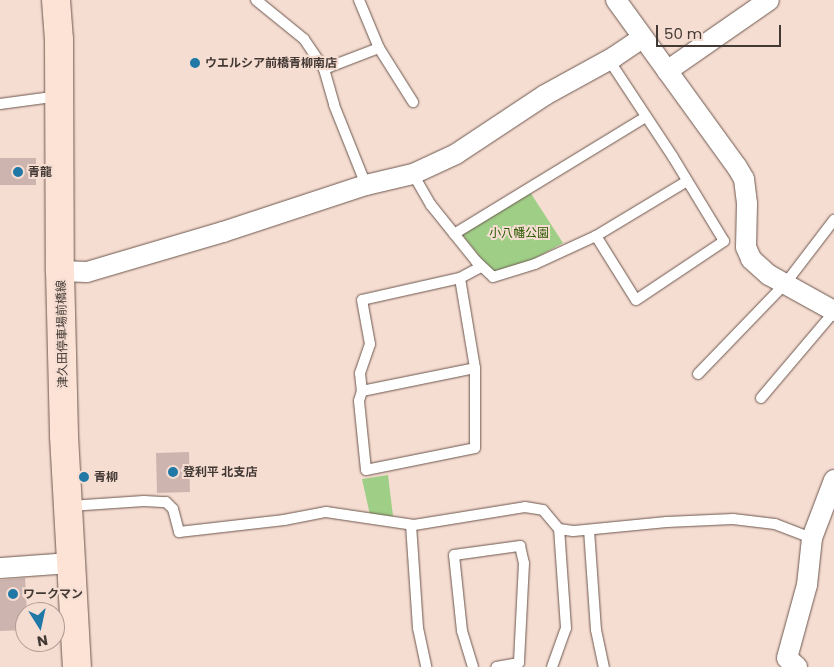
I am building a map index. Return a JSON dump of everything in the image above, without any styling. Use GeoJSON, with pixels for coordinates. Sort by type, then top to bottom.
{"type":"FeatureCollection","features":[{"type":"Feature","properties":{"kind":"main road","name":"津久田停車場前橋線"},"geometry":{"type":"LineString","coordinates":[[56,0],[60,96],[60,271],[76,667]]}},
{"type":"Feature","properties":{"kind":"street"},"geometry":{"type":"LineString","coordinates":[[616,0],[744,179],[747,204],[746,246],[751,259],[769,275],[834,311]]}},
{"type":"Feature","properties":{"kind":"street"},"geometry":{"type":"LineString","coordinates":[[666,71],[769,0]]}},
{"type":"Feature","properties":{"kind":"street"},"geometry":{"type":"LineString","coordinates":[[60,271],[87,272],[223,232],[366,185],[413,174],[456,154],[546,95],[609,60],[642,38]]}},
{"type":"Feature","properties":{"kind":"street"},"geometry":{"type":"LineString","coordinates":[[797,667],[787,658],[807,585],[812,538],[834,480]]}},
{"type":"Feature","properties":{"kind":"street"},"geometry":{"type":"LineString","coordinates":[[0,568],[71,563]]}},
{"type":"Feature","properties":{"kind":"lane"},"geometry":{"type":"LineString","coordinates":[[256,0],[304,39],[324,68],[334,105],[366,185]]}},
{"type":"Feature","properties":{"kind":"lane"},"geometry":{"type":"LineString","coordinates":[[359,0],[379,48],[412,102]]}},
{"type":"Feature","properties":{"kind":"lane"},"geometry":{"type":"LineString","coordinates":[[324,68],[379,48]]}},
{"type":"Feature","properties":{"kind":"lane"},"geometry":{"type":"LineString","coordinates":[[596,236],[636,300],[724,242],[609,60]]}},
{"type":"Feature","properties":{"kind":"lane"},"geometry":{"type":"LineString","coordinates":[[0,104],[60,96]]}},
{"type":"Feature","properties":{"kind":"lane"},"geometry":{"type":"LineString","coordinates":[[454,234],[646,117]]}},
{"type":"Feature","properties":{"kind":"lane"},"geometry":{"type":"LineString","coordinates":[[413,174],[430,205],[481,267],[492,277],[535,264],[596,236],[687,181]]}},
{"type":"Feature","properties":{"kind":"lane"},"geometry":{"type":"LineString","coordinates":[[698,374],[785,284],[834,220]]}},
{"type":"Feature","properties":{"kind":"lane"},"geometry":{"type":"LineString","coordinates":[[460,278],[475,368],[475,448],[366,470],[359,400],[362,391],[360,373],[370,344],[362,300],[460,278],[481,267]]}},
{"type":"Feature","properties":{"kind":"lane"},"geometry":{"type":"LineString","coordinates":[[761,398],[834,311]]}},
{"type":"Feature","properties":{"kind":"lane"},"geometry":{"type":"LineString","coordinates":[[362,391],[475,368]]}},
{"type":"Feature","properties":{"kind":"lane"},"geometry":{"type":"LineString","coordinates":[[68,506],[144,500],[166,502],[173,508],[179,532],[284,520],[326,512],[411,525],[454,520],[495,510],[525,507],[543,510],[559,529],[566,628],[552,667]]}},
{"type":"Feature","properties":{"kind":"lane"},"geometry":{"type":"LineString","coordinates":[[559,529],[573,531],[667,522],[733,519],[775,524],[812,538]]}},
{"type":"Feature","properties":{"kind":"lane"},"geometry":{"type":"LineString","coordinates":[[411,525],[418,628],[426,667]]}},
{"type":"Feature","properties":{"kind":"lane"},"geometry":{"type":"LineString","coordinates":[[589,530],[596,630],[604,667]]}},
{"type":"Feature","properties":{"kind":"lane"},"geometry":{"type":"LineString","coordinates":[[473,667],[462,631],[454,555],[520,546],[524,563],[519,663],[496,667]]}},
{"type":"Feature","properties":{"kind":"green space","name":"小八幡公園"},"geometry":{"type":"Polygon","coordinates":[[[530,192],[563,243],[532,260],[493,273],[461,233],[530,192]]]}},
{"type":"Feature","properties":{"kind":"green space"},"geometry":{"type":"Polygon","coordinates":[[[388,475],[393,516],[370,515],[362,479],[388,475]]]}},
{"type":"Feature","properties":{"kind":"building","name":"青龍"},"geometry":{"type":"Polygon","coordinates":[[[0,158],[36,158],[36,185],[0,185],[0,158]]]}},
{"type":"Feature","properties":{"kind":"building","name":"登利平 北支店"},"geometry":{"type":"Polygon","coordinates":[[[189,452],[190,492],[157,493],[156,453],[189,452]]]}},
{"type":"Feature","properties":{"kind":"building","name":"ワークマン"},"geometry":{"type":"Polygon","coordinates":[[[25,578],[26,602],[15,602],[15,630],[0,631],[0,580],[25,578]]]}},
{"type":"Feature","properties":{"kind":"place","name":"ウエルシア前橋青柳南店"},"geometry":{"type":"Point","coordinates":[195,63]}},
{"type":"Feature","properties":{"kind":"place","name":"青龍"},"geometry":{"type":"Point","coordinates":[18,172]}},
{"type":"Feature","properties":{"kind":"place","name":"登利平 北支店"},"geometry":{"type":"Point","coordinates":[173,472]}},
{"type":"Feature","properties":{"kind":"place","name":"青柳"},"geometry":{"type":"Point","coordinates":[84,477]}},
{"type":"Feature","properties":{"kind":"place","name":"ワークマン"},"geometry":{"type":"Point","coordinates":[13,594]}}]}
